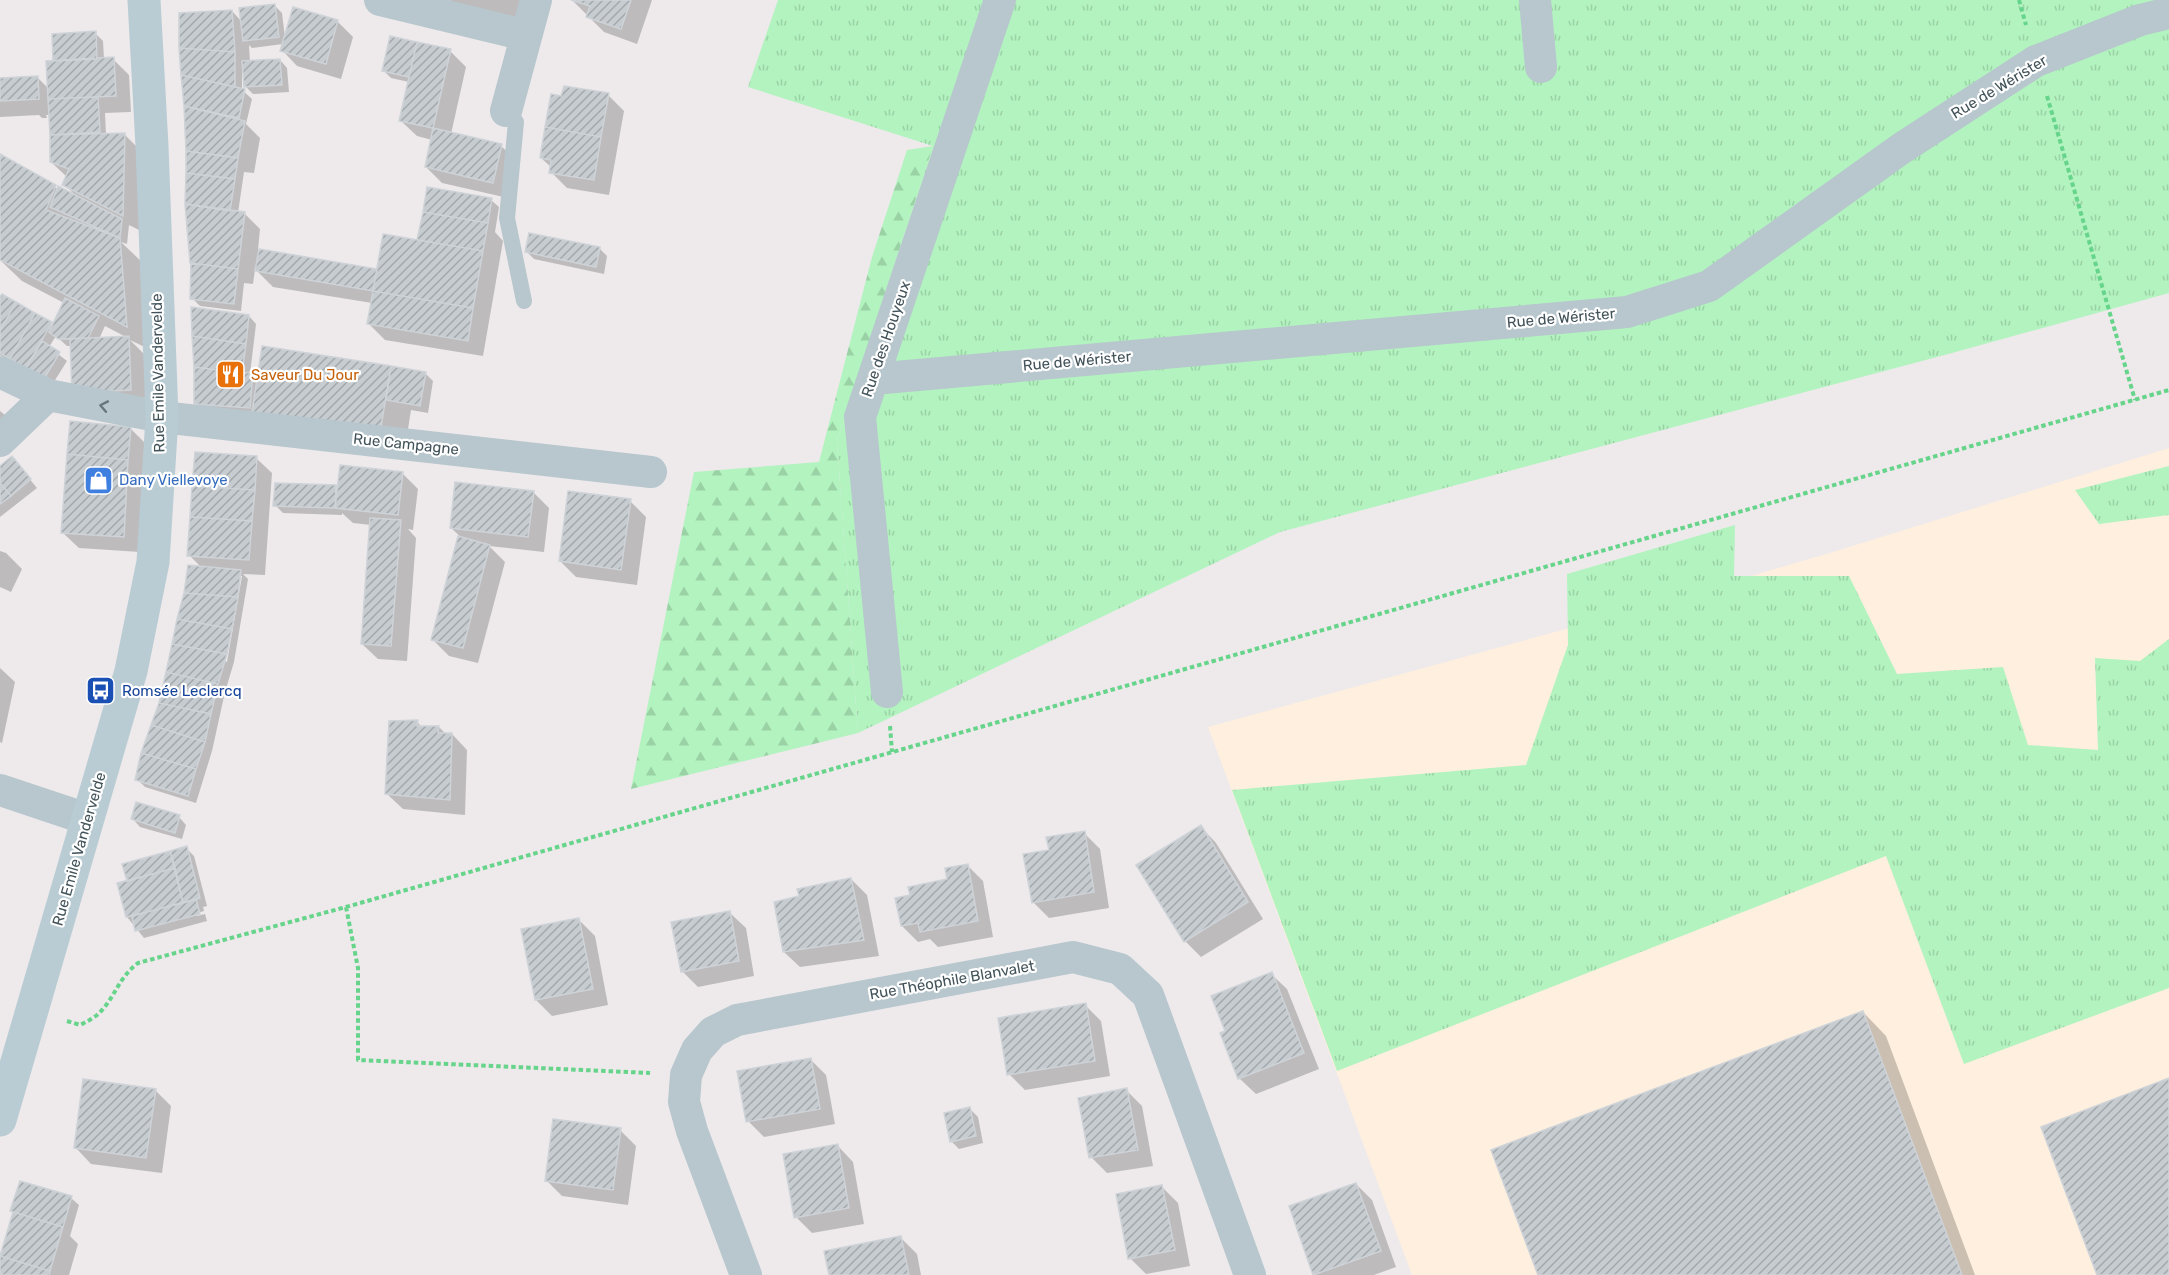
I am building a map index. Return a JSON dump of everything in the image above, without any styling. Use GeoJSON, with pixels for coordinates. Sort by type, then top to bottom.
{"type":"FeatureCollection","features":[{"type":"Feature","properties":{"kind":"main road","name":"Rue Emile Vandervelde"},"geometry":{"type":"LineString","coordinates":[[0,1120],[131,671],[153,562],[162,417],[144,0]]}},
{"type":"Feature","properties":{"kind":"street"},"geometry":{"type":"LineString","coordinates":[[380,0],[525,35]]}},
{"type":"Feature","properties":{"kind":"street"},"geometry":{"type":"LineString","coordinates":[[506,111],[536,0]]}},
{"type":"Feature","properties":{"kind":"street","name":"Rue des Houyeux"},"geometry":{"type":"LineString","coordinates":[[887,692],[860,417],[1000,0]]}},
{"type":"Feature","properties":{"kind":"street"},"geometry":{"type":"LineString","coordinates":[[1535,0],[1541,67]]}},
{"type":"Feature","properties":{"kind":"street","name":"Rue de Wérister"},"geometry":{"type":"LineString","coordinates":[[873,379],[1627,312],[1709,286],[1902,148],[2036,61],[2140,20],[2169,13]]}},
{"type":"Feature","properties":{"kind":"street","name":"Rue Campagne"},"geometry":{"type":"LineString","coordinates":[[0,372],[48,395],[162,417],[651,472]]}},
{"type":"Feature","properties":{"kind":"street"},"geometry":{"type":"LineString","coordinates":[[0,441],[48,395]]}},
{"type":"Feature","properties":{"kind":"street"},"geometry":{"type":"LineString","coordinates":[[0,790],[87,819]]}},
{"type":"Feature","properties":{"kind":"street","name":"Rue Théophile Blanvalet"},"geometry":{"type":"LineString","coordinates":[[746,1275],[692,1131],[684,1102],[686,1075],[697,1050],[713,1032],[737,1020],[1072,957],[1120,969],[1148,995],[1250,1275]]}},
{"type":"Feature","properties":{"kind":"lane"},"geometry":{"type":"LineString","coordinates":[[506,111],[516,122],[507,218],[524,301]]}},
{"type":"Feature","properties":{"kind":"path"},"geometry":{"type":"LineString","coordinates":[[2019,0],[2135,400]]}},
{"type":"Feature","properties":{"kind":"path"},"geometry":{"type":"LineString","coordinates":[[33,1012],[80,1024],[96,1016],[108,1002],[126,973],[138,963],[346,907],[2169,390]]}},
{"type":"Feature","properties":{"kind":"path"},"geometry":{"type":"LineString","coordinates":[[346,907],[358,968],[358,1060],[686,1075]]}},
{"type":"Feature","properties":{"kind":"shaded area"},"geometry":{"type":"Polygon","coordinates":[[[2169,448],[2169,1275],[1412,1275],[1208,727],[1610,617],[1833,552],[2169,448]]]}},
{"type":"Feature","properties":{"kind":"green space"},"geometry":{"type":"Polygon","coordinates":[[[778,0],[2169,0],[2169,293],[1280,532],[858,733],[837,441],[933,146],[748,87],[778,0]]]}},
{"type":"Feature","properties":{"kind":"green space"},"geometry":{"type":"Polygon","coordinates":[[[933,146],[837,441],[858,733],[631,789],[694,472],[819,462],[872,257],[907,150],[933,146]]]}},
{"type":"Feature","properties":{"kind":"green space"},"geometry":{"type":"Polygon","coordinates":[[[2169,466],[2169,515],[2099,524],[2075,490],[2169,466]]]}},
{"type":"Feature","properties":{"kind":"green space"},"geometry":{"type":"Polygon","coordinates":[[[1735,525],[1734,576],[1849,576],[1897,674],[2003,667],[2028,745],[2098,750],[2095,658],[2140,661],[2169,639],[2169,988],[1964,1064],[1886,856],[1337,1071],[1232,790],[1526,765],[1568,645],[1567,574],[1735,525]]]}},
{"type":"Feature","properties":{"kind":"building"},"geometry":{"type":"Polygon","coordinates":[[[571,0],[631,0],[621,29],[586,17],[590,6],[571,0]]]}},
{"type":"Feature","properties":{"kind":"building"},"geometry":{"type":"Polygon","coordinates":[[[275,4],[279,37],[243,41],[239,8],[275,4]]]}},
{"type":"Feature","properties":{"kind":"building"},"geometry":{"type":"Polygon","coordinates":[[[293,7],[338,20],[326,64],[280,51],[293,7]]]}},
{"type":"Feature","properties":{"kind":"building"},"geometry":{"type":"Polygon","coordinates":[[[232,10],[235,52],[179,48],[179,13],[232,10]]]}},
{"type":"Feature","properties":{"kind":"building"},"geometry":{"type":"Polygon","coordinates":[[[96,31],[97,59],[53,61],[52,34],[96,31]]]}},
{"type":"Feature","properties":{"kind":"building"},"geometry":{"type":"Polygon","coordinates":[[[390,36],[417,42],[409,77],[382,71],[390,36]]]}},
{"type":"Feature","properties":{"kind":"building"},"geometry":{"type":"Polygon","coordinates":[[[417,42],[451,49],[433,128],[399,121],[417,42]]]}},
{"type":"Feature","properties":{"kind":"building"},"geometry":{"type":"Polygon","coordinates":[[[179,48],[235,52],[235,87],[181,75],[179,48]]]}},
{"type":"Feature","properties":{"kind":"building"},"geometry":{"type":"Polygon","coordinates":[[[114,57],[116,96],[48,99],[46,61],[114,57]]]}},
{"type":"Feature","properties":{"kind":"building"},"geometry":{"type":"Polygon","coordinates":[[[280,59],[282,85],[244,87],[242,61],[280,59]]]}},
{"type":"Feature","properties":{"kind":"building"},"geometry":{"type":"Polygon","coordinates":[[[181,75],[245,89],[239,118],[184,106],[181,75]]]}},
{"type":"Feature","properties":{"kind":"building"},"geometry":{"type":"Polygon","coordinates":[[[38,76],[39,99],[0,101],[0,78],[38,76]]]}},
{"type":"Feature","properties":{"kind":"building"},"geometry":{"type":"Polygon","coordinates":[[[564,86],[609,93],[601,137],[545,127],[551,94],[561,96],[564,86]]]}},
{"type":"Feature","properties":{"kind":"building"},"geometry":{"type":"Polygon","coordinates":[[[98,97],[100,132],[50,135],[48,99],[98,97]]]}},
{"type":"Feature","properties":{"kind":"building"},"geometry":{"type":"Polygon","coordinates":[[[184,106],[245,121],[238,158],[186,151],[184,106]]]}},
{"type":"Feature","properties":{"kind":"building"},"geometry":{"type":"Polygon","coordinates":[[[545,127],[601,137],[594,180],[549,173],[551,160],[540,158],[545,127]]]}},
{"type":"Feature","properties":{"kind":"building"},"geometry":{"type":"Polygon","coordinates":[[[433,128],[502,144],[493,183],[425,167],[433,128]]]}},
{"type":"Feature","properties":{"kind":"building"},"geometry":{"type":"Polygon","coordinates":[[[125,133],[123,216],[62,185],[69,169],[50,162],[50,135],[125,133]]]}},
{"type":"Feature","properties":{"kind":"building"},"geometry":{"type":"Polygon","coordinates":[[[186,151],[238,158],[235,179],[186,173],[186,151]]]}},
{"type":"Feature","properties":{"kind":"building"},"geometry":{"type":"Polygon","coordinates":[[[0,154],[56,185],[46,210],[120,238],[127,327],[0,260],[0,154]]]}},
{"type":"Feature","properties":{"kind":"building"},"geometry":{"type":"Polygon","coordinates":[[[186,173],[235,179],[230,211],[185,204],[186,173]]]}},
{"type":"Feature","properties":{"kind":"building"},"geometry":{"type":"Polygon","coordinates":[[[58,186],[122,219],[120,238],[50,207],[58,186]]]}},
{"type":"Feature","properties":{"kind":"building"},"geometry":{"type":"Polygon","coordinates":[[[427,187],[492,198],[488,223],[423,212],[427,187]]]}},
{"type":"Feature","properties":{"kind":"building"},"geometry":{"type":"Polygon","coordinates":[[[185,204],[245,212],[238,269],[190,263],[185,204]]]}},
{"type":"Feature","properties":{"kind":"building"},"geometry":{"type":"Polygon","coordinates":[[[423,212],[488,223],[483,251],[417,240],[423,212]]]}},
{"type":"Feature","properties":{"kind":"building"},"geometry":{"type":"Polygon","coordinates":[[[529,233],[600,247],[596,267],[525,252],[529,233]]]}},
{"type":"Feature","properties":{"kind":"building"},"geometry":{"type":"Polygon","coordinates":[[[383,234],[483,251],[473,308],[373,291],[383,234]]]}},
{"type":"Feature","properties":{"kind":"building"},"geometry":{"type":"Polygon","coordinates":[[[259,249],[377,269],[373,291],[255,271],[259,249]]]}},
{"type":"Feature","properties":{"kind":"building"},"geometry":{"type":"Polygon","coordinates":[[[191,263],[238,269],[234,304],[190,299],[191,263]]]}},
{"type":"Feature","properties":{"kind":"building"},"geometry":{"type":"Polygon","coordinates":[[[373,291],[473,308],[468,341],[367,324],[373,291]]]}},
{"type":"Feature","properties":{"kind":"building"},"geometry":{"type":"Polygon","coordinates":[[[2,294],[16,302],[0,331],[0,297],[2,294]]]}},
{"type":"Feature","properties":{"kind":"building"},"geometry":{"type":"Polygon","coordinates":[[[65,298],[99,316],[88,338],[58,339],[49,332],[65,298]]]}},
{"type":"Feature","properties":{"kind":"building"},"geometry":{"type":"Polygon","coordinates":[[[16,302],[35,313],[10,359],[0,353],[0,331],[16,302]]]}},
{"type":"Feature","properties":{"kind":"building"},"geometry":{"type":"Polygon","coordinates":[[[191,307],[249,315],[246,344],[192,336],[191,307]]]}},
{"type":"Feature","properties":{"kind":"building"},"geometry":{"type":"Polygon","coordinates":[[[35,313],[52,322],[26,368],[10,359],[35,313]]]}},
{"type":"Feature","properties":{"kind":"building"},"geometry":{"type":"Polygon","coordinates":[[[129,336],[131,390],[72,393],[70,339],[129,336]]]}},
{"type":"Feature","properties":{"kind":"building"},"geometry":{"type":"Polygon","coordinates":[[[192,336],[246,344],[242,373],[194,367],[192,336]]]}},
{"type":"Feature","properties":{"kind":"building"},"geometry":{"type":"Polygon","coordinates":[[[42,341],[60,352],[44,379],[26,368],[42,341]]]}},
{"type":"Feature","properties":{"kind":"building"},"geometry":{"type":"Polygon","coordinates":[[[262,346],[391,366],[380,433],[252,412],[262,346]]]}},
{"type":"Feature","properties":{"kind":"building"},"geometry":{"type":"Polygon","coordinates":[[[391,366],[426,372],[420,406],[386,400],[391,366]]]}},
{"type":"Feature","properties":{"kind":"building"},"geometry":{"type":"Polygon","coordinates":[[[194,367],[242,373],[253,372],[250,408],[194,404],[194,367]]]}},
{"type":"Feature","properties":{"kind":"building"},"geometry":{"type":"Polygon","coordinates":[[[70,421],[131,427],[128,460],[67,454],[70,421]]]}},
{"type":"Feature","properties":{"kind":"building"},"geometry":{"type":"Polygon","coordinates":[[[195,452],[257,456],[255,490],[192,486],[195,452]]]}},
{"type":"Feature","properties":{"kind":"building"},"geometry":{"type":"Polygon","coordinates":[[[67,454],[128,460],[124,537],[61,533],[67,454]]]}},
{"type":"Feature","properties":{"kind":"building"},"geometry":{"type":"Polygon","coordinates":[[[12,456],[31,479],[11,496],[0,483],[0,466],[12,456]]]}},
{"type":"Feature","properties":{"kind":"building"},"geometry":{"type":"Polygon","coordinates":[[[340,465],[403,472],[398,515],[335,508],[340,465]]]}},
{"type":"Feature","properties":{"kind":"building"},"geometry":{"type":"Polygon","coordinates":[[[455,482],[534,491],[528,537],[450,528],[455,482]]]}},
{"type":"Feature","properties":{"kind":"building"},"geometry":{"type":"Polygon","coordinates":[[[0,483],[11,496],[0,504],[0,483]]]}},
{"type":"Feature","properties":{"kind":"building"},"geometry":{"type":"Polygon","coordinates":[[[275,483],[336,485],[335,508],[273,506],[275,483]]]}},
{"type":"Feature","properties":{"kind":"building"},"geometry":{"type":"Polygon","coordinates":[[[192,486],[255,490],[252,521],[190,517],[192,486]]]}},
{"type":"Feature","properties":{"kind":"building"},"geometry":{"type":"Polygon","coordinates":[[[568,491],[631,499],[621,570],[559,561],[568,491]]]}},
{"type":"Feature","properties":{"kind":"building"},"geometry":{"type":"Polygon","coordinates":[[[190,517],[252,521],[249,560],[187,556],[190,517]]]}},
{"type":"Feature","properties":{"kind":"building"},"geometry":{"type":"Polygon","coordinates":[[[370,518],[401,520],[391,646],[361,644],[370,518]]]}},
{"type":"Feature","properties":{"kind":"building"},"geometry":{"type":"Polygon","coordinates":[[[458,536],[490,545],[463,648],[431,640],[458,536]]]}},
{"type":"Feature","properties":{"kind":"building"},"geometry":{"type":"Polygon","coordinates":[[[188,565],[241,570],[238,597],[184,593],[188,565]]]}},
{"type":"Feature","properties":{"kind":"building"},"geometry":{"type":"Polygon","coordinates":[[[184,593],[238,597],[232,629],[177,619],[184,593]]]}},
{"type":"Feature","properties":{"kind":"building"},"geometry":{"type":"Polygon","coordinates":[[[177,619],[232,629],[227,654],[172,644],[177,619]]]}},
{"type":"Feature","properties":{"kind":"building"},"geometry":{"type":"Polygon","coordinates":[[[172,644],[227,654],[218,684],[166,672],[172,644]]]}},
{"type":"Feature","properties":{"kind":"building"},"geometry":{"type":"Polygon","coordinates":[[[166,672],[218,684],[211,714],[159,703],[166,672]]]}},
{"type":"Feature","properties":{"kind":"building"},"geometry":{"type":"Polygon","coordinates":[[[159,703],[211,714],[205,742],[151,725],[159,703]]]}},
{"type":"Feature","properties":{"kind":"building"},"geometry":{"type":"Polygon","coordinates":[[[418,720],[417,726],[439,726],[438,733],[452,733],[450,800],[385,794],[389,721],[418,720]]]}},
{"type":"Feature","properties":{"kind":"building"},"geometry":{"type":"Polygon","coordinates":[[[151,725],[205,742],[196,769],[141,753],[151,725]]]}},
{"type":"Feature","properties":{"kind":"building"},"geometry":{"type":"Polygon","coordinates":[[[141,753],[196,769],[188,796],[135,780],[141,753]]]}},
{"type":"Feature","properties":{"kind":"building"},"geometry":{"type":"Polygon","coordinates":[[[136,802],[180,815],[175,833],[131,819],[136,802]]]}},
{"type":"Feature","properties":{"kind":"building"},"geometry":{"type":"Polygon","coordinates":[[[1201,825],[1248,902],[1184,942],[1136,865],[1201,825]]]}},
{"type":"Feature","properties":{"kind":"building"},"geometry":{"type":"Polygon","coordinates":[[[1085,831],[1094,892],[1032,903],[1023,854],[1049,850],[1046,837],[1085,831]]]}},
{"type":"Feature","properties":{"kind":"building"},"geometry":{"type":"Polygon","coordinates":[[[187,846],[200,898],[183,903],[170,851],[187,846]]]}},
{"type":"Feature","properties":{"kind":"building"},"geometry":{"type":"Polygon","coordinates":[[[170,851],[175,868],[127,881],[122,864],[170,851]]]}},
{"type":"Feature","properties":{"kind":"building"},"geometry":{"type":"Polygon","coordinates":[[[968,864],[978,921],[920,932],[918,923],[901,926],[895,898],[910,895],[908,887],[947,879],[945,868],[968,864]]]}},
{"type":"Feature","properties":{"kind":"building"},"geometry":{"type":"Polygon","coordinates":[[[175,868],[183,903],[126,917],[117,883],[175,868]]]}},
{"type":"Feature","properties":{"kind":"building"},"geometry":{"type":"Polygon","coordinates":[[[851,878],[864,940],[783,952],[774,902],[799,896],[797,889],[851,878]]]}},
{"type":"Feature","properties":{"kind":"building"},"geometry":{"type":"Polygon","coordinates":[[[196,899],[200,914],[135,931],[132,916],[196,899]]]}},
{"type":"Feature","properties":{"kind":"building"},"geometry":{"type":"Polygon","coordinates":[[[730,911],[739,961],[681,972],[671,922],[730,911]]]}},
{"type":"Feature","properties":{"kind":"building"},"geometry":{"type":"Polygon","coordinates":[[[579,918],[593,989],[535,1000],[521,929],[579,918]]]}},
{"type":"Feature","properties":{"kind":"building"},"geometry":{"type":"Polygon","coordinates":[[[1272,972],[1304,1053],[1238,1079],[1220,1033],[1225,1031],[1211,996],[1272,972]]]}},
{"type":"Feature","properties":{"kind":"building"},"geometry":{"type":"Polygon","coordinates":[[[1086,1003],[1095,1061],[1007,1075],[998,1018],[1086,1003]]]}},
{"type":"Feature","properties":{"kind":"building"},"geometry":{"type":"Polygon","coordinates":[[[1863,1011],[1962,1275],[1538,1275],[1491,1150],[1863,1011]]]}},
{"type":"Feature","properties":{"kind":"building"},"geometry":{"type":"Polygon","coordinates":[[[811,1058],[820,1109],[746,1122],[737,1071],[811,1058]]]}},
{"type":"Feature","properties":{"kind":"building"},"geometry":{"type":"Polygon","coordinates":[[[2169,1078],[2169,1275],[2097,1275],[2041,1127],[2169,1078]]]}},
{"type":"Feature","properties":{"kind":"building"},"geometry":{"type":"Polygon","coordinates":[[[83,1079],[156,1089],[146,1158],[74,1148],[83,1079]]]}},
{"type":"Feature","properties":{"kind":"building"},"geometry":{"type":"Polygon","coordinates":[[[1127,1088],[1138,1150],[1089,1158],[1078,1098],[1127,1088]]]}},
{"type":"Feature","properties":{"kind":"building"},"geometry":{"type":"Polygon","coordinates":[[[970,1107],[976,1136],[950,1142],[944,1113],[970,1107]]]}},
{"type":"Feature","properties":{"kind":"building"},"geometry":{"type":"Polygon","coordinates":[[[553,1119],[621,1128],[613,1190],[545,1181],[553,1119]]]}},
{"type":"Feature","properties":{"kind":"building"},"geometry":{"type":"Polygon","coordinates":[[[838,1144],[849,1208],[794,1218],[783,1154],[838,1144]]]}},
{"type":"Feature","properties":{"kind":"building"},"geometry":{"type":"Polygon","coordinates":[[[20,1181],[72,1196],[63,1227],[10,1211],[20,1181]]]}},
{"type":"Feature","properties":{"kind":"building"},"geometry":{"type":"Polygon","coordinates":[[[1356,1183],[1381,1251],[1313,1275],[1289,1206],[1356,1183]]]}},
{"type":"Feature","properties":{"kind":"building"},"geometry":{"type":"Polygon","coordinates":[[[1162,1185],[1175,1250],[1128,1259],[1116,1194],[1162,1185]]]}},
{"type":"Feature","properties":{"kind":"building"},"geometry":{"type":"Polygon","coordinates":[[[13,1212],[63,1227],[50,1271],[0,1256],[13,1212]]]}},
{"type":"Feature","properties":{"kind":"building"},"geometry":{"type":"Polygon","coordinates":[[[901,1236],[909,1275],[829,1275],[824,1251],[901,1236]]]}},
{"type":"Feature","properties":{"kind":"building"},"geometry":{"type":"Polygon","coordinates":[[[0,1256],[50,1271],[49,1275],[0,1275],[0,1256]]]}},
{"type":"Feature","properties":{"kind":"place","name":"Saveur Du Jour"},"geometry":{"type":"Point","coordinates":[230,375]}},
{"type":"Feature","properties":{"kind":"place","name":"Dany Viellevoye"},"geometry":{"type":"Point","coordinates":[98,480]}},
{"type":"Feature","properties":{"kind":"place","name":"Romsée Leclercq"},"geometry":{"type":"Point","coordinates":[101,691]}}]}
